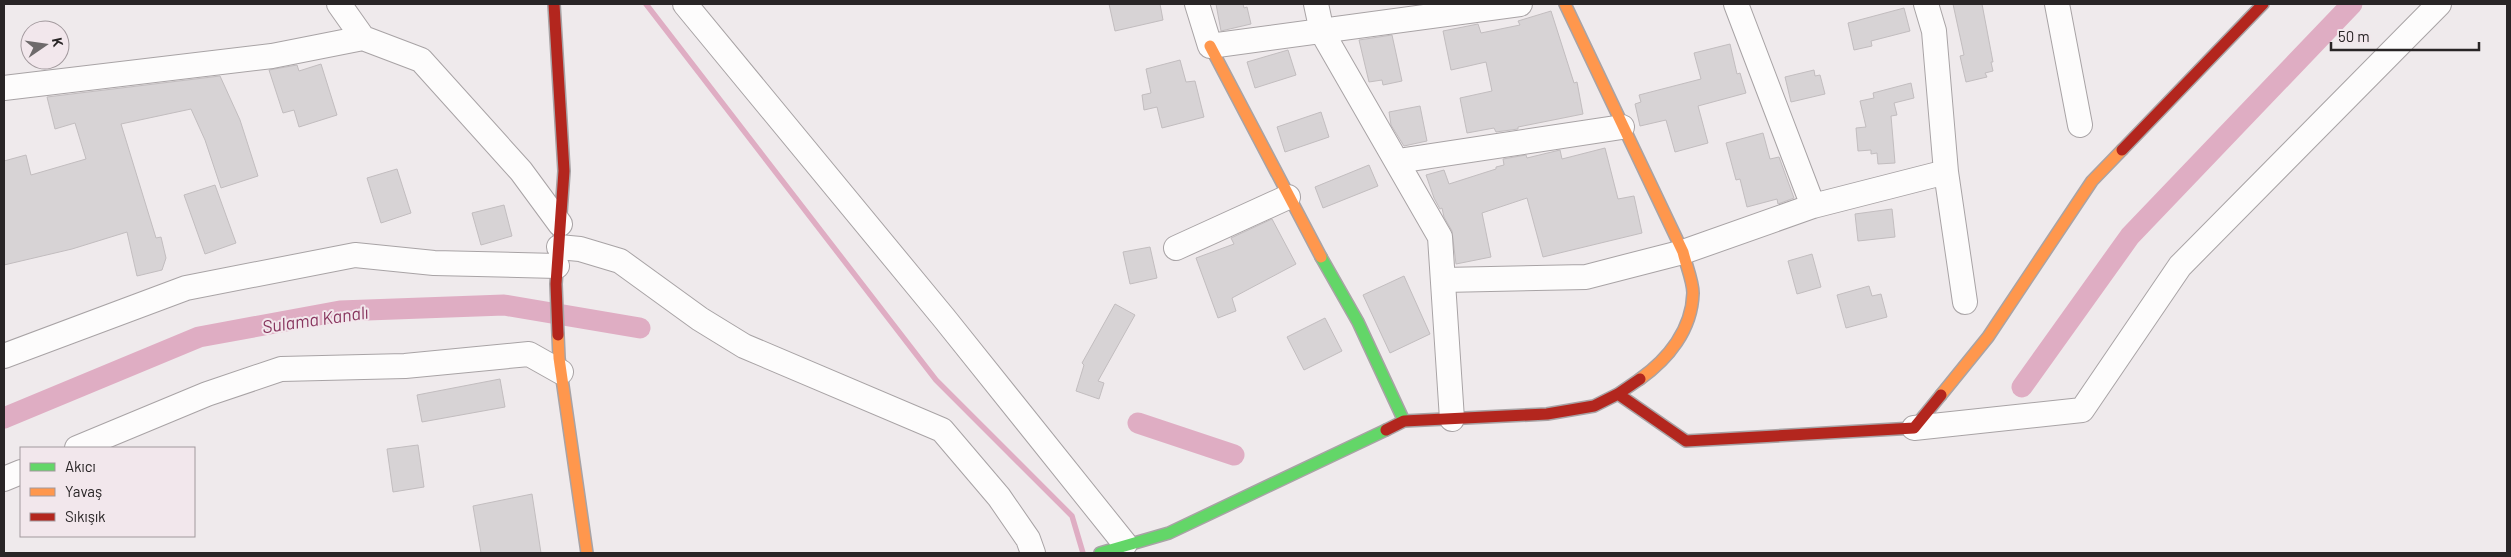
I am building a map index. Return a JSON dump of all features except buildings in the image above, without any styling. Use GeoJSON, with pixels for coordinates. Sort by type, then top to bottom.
{"type":"FeatureCollection","features":[{"type":"Feature","properties":{"kind":"street"},"geometry":{"type":"LineString","coordinates":[[339,4],[363,38]]}},
{"type":"Feature","properties":{"kind":"street"},"geometry":{"type":"LineString","coordinates":[[554,4],[564,171],[558,255],[560,365],[587,553]]}},
{"type":"Feature","properties":{"kind":"street"},"geometry":{"type":"LineString","coordinates":[[685,4],[944,318],[1125,544]]}},
{"type":"Feature","properties":{"kind":"street"},"geometry":{"type":"LineString","coordinates":[[1197,4],[1210,46],[1288,197],[1358,322],[1404,421]]}},
{"type":"Feature","properties":{"kind":"street"},"geometry":{"type":"LineString","coordinates":[[1316,4],[1322,32],[1398,161],[1440,237],[1452,419]]}},
{"type":"Feature","properties":{"kind":"street"},"geometry":{"type":"LineString","coordinates":[[1210,46],[1322,32],[1442,9],[1520,4]]}},
{"type":"Feature","properties":{"kind":"street"},"geometry":{"type":"LineString","coordinates":[[1100,553],[1125,544],[1169,533],[1404,421],[1548,414],[1594,406],[1618,394],[1660,365],[1686,331],[1692,293],[1683,252],[1622,127],[1566,4]]}},
{"type":"Feature","properties":{"kind":"street"},"geometry":{"type":"LineString","coordinates":[[1736,4],[1813,206]]}},
{"type":"Feature","properties":{"kind":"street"},"geometry":{"type":"LineString","coordinates":[[1926,4],[1934,31],[1946,172],[1965,302]]}},
{"type":"Feature","properties":{"kind":"street"},"geometry":{"type":"LineString","coordinates":[[2057,4],[2080,125]]}},
{"type":"Feature","properties":{"kind":"street"},"geometry":{"type":"LineString","coordinates":[[1914,428],[1988,337],[2092,181],[2263,4]]}},
{"type":"Feature","properties":{"kind":"street"},"geometry":{"type":"LineString","coordinates":[[1618,394],[1686,441],[1914,428],[2082,410],[2180,266],[2439,4]]}},
{"type":"Feature","properties":{"kind":"street"},"geometry":{"type":"LineString","coordinates":[[4,88],[272,56],[363,38],[421,60],[521,172],[558,255]]}},
{"type":"Feature","properties":{"kind":"street"},"geometry":{"type":"LineString","coordinates":[[1398,161],[1622,127]]}},
{"type":"Feature","properties":{"kind":"street"},"geometry":{"type":"LineString","coordinates":[[1443,280],[1586,277],[1683,252],[1813,206],[1946,172]]}},
{"type":"Feature","properties":{"kind":"street"},"geometry":{"type":"LineString","coordinates":[[1176,248],[1288,197]]}},
{"type":"Feature","properties":{"kind":"street"},"geometry":{"type":"LineString","coordinates":[[4,356],[186,288],[355,255],[434,263],[558,255],[580,249],[620,261],[700,319],[744,346],[942,430],[999,497],[1028,539],[1033,553]]}},
{"type":"Feature","properties":{"kind":"street"},"geometry":{"type":"LineString","coordinates":[[80,447],[207,394],[281,369],[405,366],[529,354],[560,365]]}},
{"type":"Feature","properties":{"kind":"street"},"geometry":{"type":"LineString","coordinates":[[4,479],[20,472]]}},
{"type":"Feature","properties":{"kind":"waterway"},"geometry":{"type":"LineString","coordinates":[[646,4],[936,380],[1072,516],[1083,553]]}},
{"type":"Feature","properties":{"kind":"waterway"},"geometry":{"type":"LineString","coordinates":[[2022,387],[2130,236],[2352,4]]}},
{"type":"Feature","properties":{"kind":"waterway","name":"Sulama Kanalı"},"geometry":{"type":"LineString","coordinates":[[4,418],[199,337],[340,311],[504,305],[640,328]]}},
{"type":"Feature","properties":{"kind":"waterway"},"geometry":{"type":"LineString","coordinates":[[1138,423],[1234,455]]}},
{"type":"Feature","properties":{"kind":"traffic: fast"},"geometry":{"type":"LineString","coordinates":[[1321,257],[1358,322],[1404,421]]}},
{"type":"Feature","properties":{"kind":"traffic: fast"},"geometry":{"type":"LineString","coordinates":[[1100,553],[1169,533],[1386,430]]}},
{"type":"Feature","properties":{"kind":"traffic: slow"},"geometry":{"type":"LineString","coordinates":[[1565,4],[1683,252],[1692,283],[1692,306],[1683,331],[1669,353],[1640,379]]}},
{"type":"Feature","properties":{"kind":"traffic: slow"},"geometry":{"type":"LineString","coordinates":[[1210,46],[1321,257]]}},
{"type":"Feature","properties":{"kind":"traffic: slow"},"geometry":{"type":"LineString","coordinates":[[1941,395],[1988,337],[2092,181],[2122,150]]}},
{"type":"Feature","properties":{"kind":"traffic: slow"},"geometry":{"type":"LineString","coordinates":[[558,335],[559,358],[587,553]]}},
{"type":"Feature","properties":{"kind":"traffic: jam"},"geometry":{"type":"LineString","coordinates":[[554,4],[564,171],[556,284],[558,335]]}},
{"type":"Feature","properties":{"kind":"traffic: jam"},"geometry":{"type":"LineString","coordinates":[[2122,150],[2263,4]]}},
{"type":"Feature","properties":{"kind":"traffic: jam"},"geometry":{"type":"LineString","coordinates":[[1386,430],[1404,421],[1547,414],[1594,406],[1618,394],[1640,379]]}},
{"type":"Feature","properties":{"kind":"traffic: jam"},"geometry":{"type":"LineString","coordinates":[[1618,394],[1686,441],[1914,428],[1941,395]]}}]}
